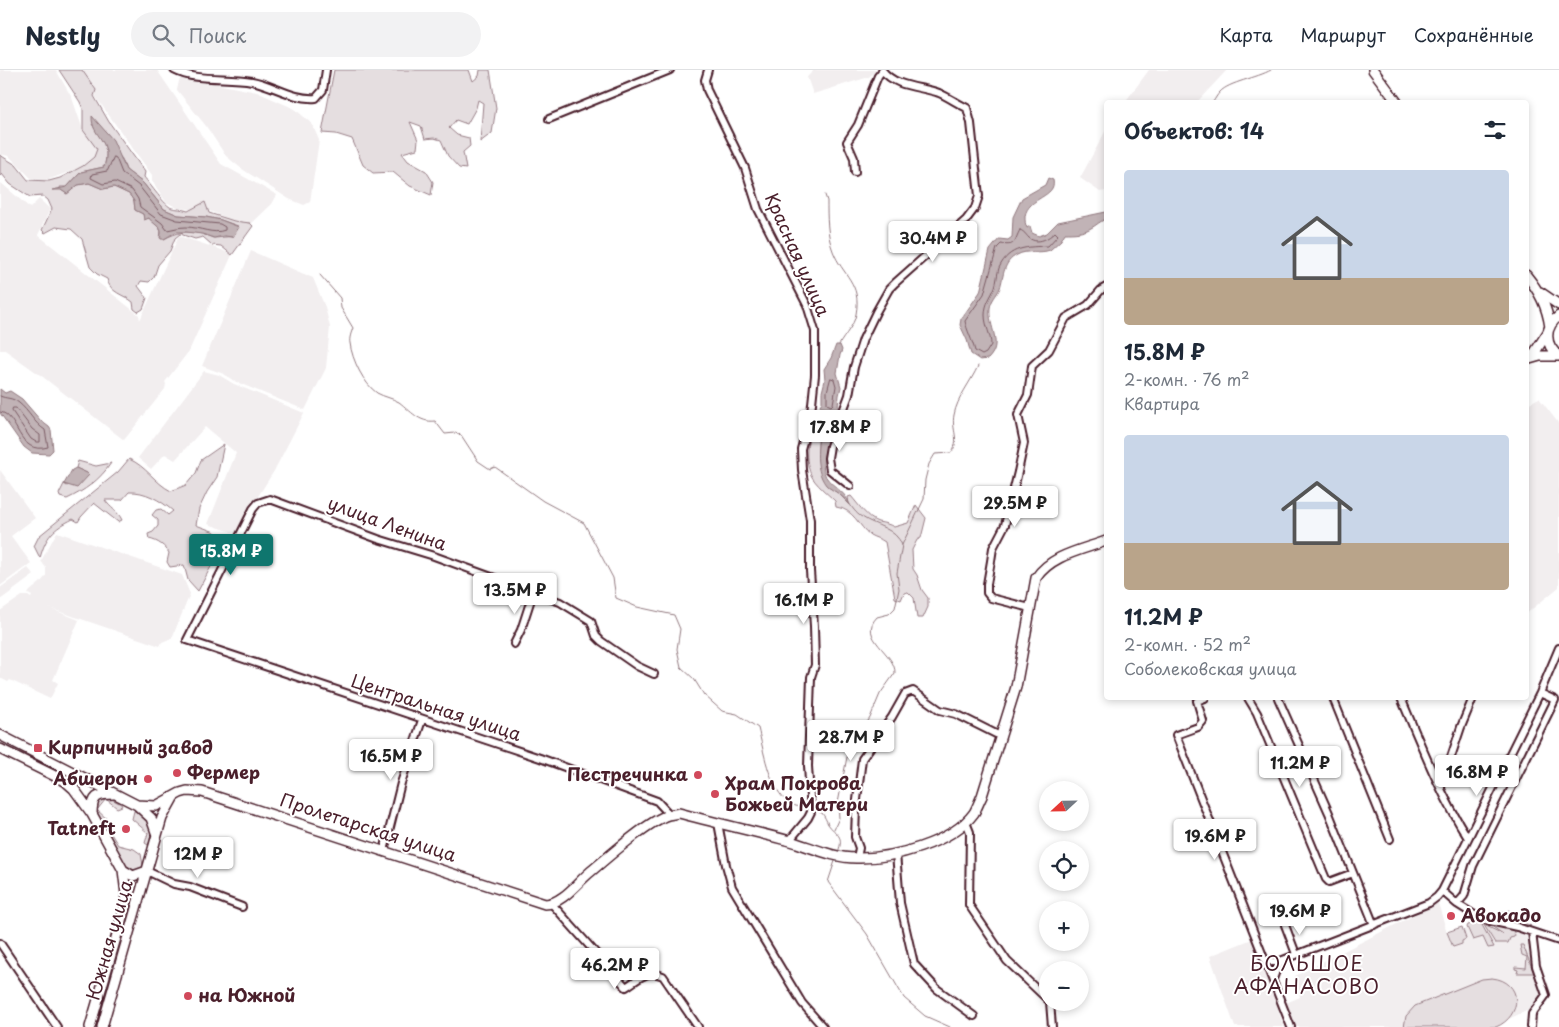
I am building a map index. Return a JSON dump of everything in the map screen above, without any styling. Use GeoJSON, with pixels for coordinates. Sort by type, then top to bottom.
{"type":"FeatureCollection","features":[{"type":"Feature","properties":{"kind":"main road"},"geometry":{"type":"LineString","coordinates":[[1373,70],[1396,100]]}},
{"type":"Feature","properties":{"kind":"main road"},"geometry":{"type":"LineString","coordinates":[[1529,279],[1538,290],[1548,313],[1550,347],[1559,356]]}},
{"type":"Feature","properties":{"kind":"main road"},"geometry":{"type":"LineString","coordinates":[[1538,290],[1559,305]]}},
{"type":"Feature","properties":{"kind":"main road"},"geometry":{"type":"LineString","coordinates":[[1529,359],[1559,316]]}},
{"type":"Feature","properties":{"kind":"main road"},"geometry":{"type":"LineString","coordinates":[[1529,359],[1540,356],[1559,356]]}},
{"type":"Feature","properties":{"kind":"main road"},"geometry":{"type":"LineString","coordinates":[[552,904],[642,831],[669,814],[679,813],[790,841],[829,854],[856,858],[896,853],[934,841],[949,834],[966,822],[975,812],[982,796],[1016,687],[1036,578],[1050,563],[1104,542]]}},
{"type":"Feature","properties":{"kind":"main road"},"geometry":{"type":"LineString","coordinates":[[0,735],[136,805],[151,818],[157,835]]}},
{"type":"Feature","properties":{"kind":"main road","name":"Южная улица"},"geometry":{"type":"LineString","coordinates":[[0,749],[65,781],[74,789],[92,814],[122,870],[126,894],[125,907],[90,1027]]}},
{"type":"Feature","properties":{"kind":"main road","name":"Пролетарская улица"},"geometry":{"type":"LineString","coordinates":[[136,805],[156,806],[187,791],[202,792],[545,904],[552,904]]}},
{"type":"Feature","properties":{"kind":"main road"},"geometry":{"type":"LineString","coordinates":[[92,814],[92,805],[96,797],[102,794],[114,794]]}},
{"type":"Feature","properties":{"kind":"main road"},"geometry":{"type":"LineString","coordinates":[[157,835],[162,818],[174,797]]}},
{"type":"Feature","properties":{"kind":"main road","name":"Южная улица"},"geometry":{"type":"LineString","coordinates":[[93,1016],[98,1022],[104,1023],[157,835]]}},
{"type":"Feature","properties":{"kind":"main road"},"geometry":{"type":"LineString","coordinates":[[122,870],[133,876],[147,871]]}},
{"type":"Feature","properties":{"kind":"street"},"geometry":{"type":"LineString","coordinates":[[174,70],[180,73],[203,77],[254,81],[295,96],[311,99],[316,98],[324,90],[326,70]]}},
{"type":"Feature","properties":{"kind":"street"},"geometry":{"type":"LineString","coordinates":[[549,119],[670,70]]}},
{"type":"Feature","properties":{"kind":"street","name":"Красная улица"},"geometry":{"type":"LineString","coordinates":[[708,70],[705,80],[707,90],[745,168],[758,209],[807,305],[815,331],[815,375],[811,413],[801,449],[802,470],[810,520],[810,571],[814,626],[815,665],[811,678],[808,766],[811,812],[790,841]]}},
{"type":"Feature","properties":{"kind":"street"},"geometry":{"type":"LineString","coordinates":[[850,486],[830,470],[828,458],[835,430],[849,395],[854,368],[863,339],[890,289],[966,220],[975,208],[978,196],[972,123],[966,108],[939,93],[906,85],[888,77],[882,70],[858,125],[847,142],[854,158],[855,172]]}},
{"type":"Feature","properties":{"kind":"street"},"geometry":{"type":"LineString","coordinates":[[1030,608],[991,598],[987,593],[993,548],[1005,525],[1024,443],[1018,415],[1028,395],[1032,366],[1049,350],[1066,318],[1088,305],[1104,288]]}},
{"type":"Feature","properties":{"kind":"street"},"geometry":{"type":"LineString","coordinates":[[811,413],[841,416]]}},
{"type":"Feature","properties":{"kind":"street","name":"улица Ленина"},"geometry":{"type":"LineString","coordinates":[[187,640],[235,543],[258,503],[270,499],[378,539],[434,556],[560,602],[591,621],[596,636],[601,641],[637,666],[654,674]]}},
{"type":"Feature","properties":{"kind":"street"},"geometry":{"type":"LineString","coordinates":[[514,644],[534,593]]}},
{"type":"Feature","properties":{"kind":"street","name":"Центральная улица"},"geometry":{"type":"LineString","coordinates":[[187,640],[540,758],[657,801],[669,814]]}},
{"type":"Feature","properties":{"kind":"street"},"geometry":{"type":"LineString","coordinates":[[1265,960],[1274,962],[1283,960],[1429,903],[1437,897],[1442,891],[1540,693],[1559,648]]}},
{"type":"Feature","properties":{"kind":"street"},"geometry":{"type":"LineString","coordinates":[[856,858],[859,848],[855,837],[856,808],[862,759],[906,694],[913,691],[940,710],[956,714],[1000,736]]}},
{"type":"Feature","properties":{"kind":"street"},"geometry":{"type":"LineString","coordinates":[[1457,904],[1464,896],[1474,866],[1554,700],[1540,693]]}},
{"type":"Feature","properties":{"kind":"street"},"geometry":{"type":"LineString","coordinates":[[1200,700],[1197,701],[1202,721],[1198,727],[1176,735],[1291,1027]]}},
{"type":"Feature","properties":{"kind":"street"},"geometry":{"type":"LineString","coordinates":[[1249,700],[1257,713],[1326,879],[1330,882],[1353,873]]}},
{"type":"Feature","properties":{"kind":"street"},"geometry":{"type":"LineString","coordinates":[[1279,700],[1374,925]]}},
{"type":"Feature","properties":{"kind":"street"},"geometry":{"type":"LineString","coordinates":[[1334,700],[1390,839]]}},
{"type":"Feature","properties":{"kind":"street"},"geometry":{"type":"LineString","coordinates":[[1402,700],[1430,767],[1468,838]]}},
{"type":"Feature","properties":{"kind":"street"},"geometry":{"type":"LineString","coordinates":[[1441,787],[1472,700]]}},
{"type":"Feature","properties":{"kind":"street"},"geometry":{"type":"LineString","coordinates":[[384,851],[401,783],[422,720]]}},
{"type":"Feature","properties":{"kind":"street"},"geometry":{"type":"LineString","coordinates":[[966,822],[970,832],[969,905],[1007,961],[1039,992]]}},
{"type":"Feature","properties":{"kind":"street"},"geometry":{"type":"LineString","coordinates":[[718,823],[732,887],[802,1003],[823,1027]]}},
{"type":"Feature","properties":{"kind":"street"},"geometry":{"type":"LineString","coordinates":[[896,853],[900,903],[914,964],[937,989],[974,1016]]}},
{"type":"Feature","properties":{"kind":"street"},"geometry":{"type":"LineString","coordinates":[[147,871],[174,884],[190,887],[242,907]]}},
{"type":"Feature","properties":{"kind":"street"},"geometry":{"type":"LineString","coordinates":[[1442,891],[1457,904],[1481,919],[1559,941]]}},
{"type":"Feature","properties":{"kind":"street"},"geometry":{"type":"LineString","coordinates":[[552,904],[626,987],[645,975],[654,972],[663,976],[698,1027]]}},
{"type":"Feature","properties":{"kind":"street"},"geometry":{"type":"LineString","coordinates":[[1285,925],[1296,954]]}},
{"type":"Feature","properties":{"kind":"street"},"geometry":{"type":"LineString","coordinates":[[1531,1027],[1532,1014],[1546,995],[1536,966],[1532,932]]}},
{"type":"Feature","properties":{"kind":"street"},"geometry":{"type":"LineString","coordinates":[[0,943],[58,1027]]}},
{"type":"Feature","properties":{"kind":"street"},"geometry":{"type":"LineString","coordinates":[[1273,979],[1277,968],[1283,960]]}},
{"type":"Feature","properties":{"kind":"street"},"geometry":{"type":"LineString","coordinates":[[1050,1011],[1052,1027]]}},
{"type":"Feature","properties":{"kind":"shaded area"},"geometry":{"type":"Polygon","coordinates":[[[0,70],[56,70],[72,98],[83,130],[99,147],[95,162],[37,184],[9,156],[0,154],[0,70]]]}},
{"type":"Feature","properties":{"kind":"shaded area"},"geometry":{"type":"Polygon","coordinates":[[[59,70],[82,70],[96,90],[94,96],[109,122],[145,172],[144,177],[169,206],[188,211],[205,202],[209,213],[234,221],[250,223],[253,226],[232,255],[221,246],[212,245],[203,237],[195,239],[180,234],[175,238],[170,251],[158,265],[154,277],[149,282],[141,281],[138,286],[147,298],[143,309],[138,312],[134,309],[133,302],[114,290],[107,279],[97,274],[90,267],[82,239],[71,229],[56,227],[45,233],[42,230],[52,209],[48,200],[43,196],[30,197],[10,184],[2,174],[0,176],[0,155],[16,165],[28,180],[49,181],[60,178],[83,166],[94,157],[97,149],[83,130],[83,109],[59,70]],[[92,124],[104,144],[106,160],[104,167],[81,172],[67,187],[60,187],[61,190],[67,194],[78,185],[89,183],[103,189],[114,187],[129,194],[134,201],[135,210],[143,214],[145,219],[149,218],[160,229],[160,238],[164,239],[178,233],[187,232],[213,238],[233,237],[238,226],[206,217],[178,215],[164,209],[143,183],[126,170],[122,159],[92,124]]]}},
{"type":"Feature","properties":{"kind":"shaded area"},"geometry":{"type":"Polygon","coordinates":[[[81,70],[157,70],[221,164],[277,195],[272,204],[249,226],[233,222],[209,211],[178,208],[166,202],[152,181],[152,175],[95,96],[94,86],[81,70]]]}},
{"type":"Feature","properties":{"kind":"shaded area"},"geometry":{"type":"Polygon","coordinates":[[[334,70],[469,70],[473,81],[479,76],[480,70],[490,70],[496,108],[492,133],[480,142],[483,103],[478,100],[476,108],[467,124],[456,120],[449,128],[457,135],[469,138],[470,146],[463,152],[466,169],[459,168],[448,156],[441,140],[434,138],[425,139],[421,126],[410,122],[418,140],[417,149],[402,153],[408,161],[426,171],[433,182],[431,195],[410,186],[393,172],[373,173],[363,165],[352,139],[336,134],[322,133],[334,70]]]}},
{"type":"Feature","properties":{"kind":"shaded area"},"geometry":{"type":"Polygon","coordinates":[[[814,70],[876,70],[869,77],[813,94],[807,77],[814,70]]]}},
{"type":"Feature","properties":{"kind":"shaded area"},"geometry":{"type":"Polygon","coordinates":[[[1149,70],[1227,70],[1199,100],[1126,100],[1149,70]]]}},
{"type":"Feature","properties":{"kind":"shaded area"},"geometry":{"type":"Polygon","coordinates":[[[182,77],[257,92],[295,109],[312,124],[319,140],[310,202],[304,205],[289,199],[242,169],[226,156],[206,126],[177,90],[182,77]]]}},
{"type":"Feature","properties":{"kind":"shaded area"},"geometry":{"type":"Polygon","coordinates":[[[1104,134],[1104,191],[1100,192],[1080,178],[1104,134]]]}},
{"type":"Feature","properties":{"kind":"shaded area"},"geometry":{"type":"Polygon","coordinates":[[[0,182],[30,208],[39,199],[50,209],[38,235],[139,315],[140,320],[179,236],[232,255],[189,351],[165,382],[165,389],[124,440],[43,377],[5,350],[0,350],[0,182]]]}},
{"type":"Feature","properties":{"kind":"shaded area"},"geometry":{"type":"Polygon","coordinates":[[[251,251],[313,278],[325,307],[330,327],[326,368],[305,410],[202,366],[251,251]]]}},
{"type":"Feature","properties":{"kind":"shaded area"},"geometry":{"type":"Polygon","coordinates":[[[204,371],[219,375],[234,384],[304,413],[274,471],[235,533],[208,524],[236,453],[205,427],[175,460],[165,454],[151,469],[138,458],[204,371]]]}},
{"type":"Feature","properties":{"kind":"shaded area"},"geometry":{"type":"Polygon","coordinates":[[[1539,398],[1559,424],[1559,587],[1529,612],[1529,403],[1539,398]]]}},
{"type":"Feature","properties":{"kind":"shaded area"},"geometry":{"type":"Polygon","coordinates":[[[819,418],[824,421],[818,434],[818,460],[828,487],[838,493],[849,504],[848,497],[851,496],[867,515],[878,522],[894,527],[908,523],[916,505],[926,518],[921,538],[917,540],[912,550],[913,569],[922,590],[928,598],[928,607],[923,618],[917,618],[914,598],[908,592],[904,593],[901,600],[895,598],[885,542],[866,532],[847,511],[836,507],[835,501],[811,475],[807,460],[808,445],[809,438],[819,418]]]}},
{"type":"Feature","properties":{"kind":"shaded area"},"geometry":{"type":"Polygon","coordinates":[[[224,444],[217,477],[199,509],[196,525],[215,532],[221,541],[214,561],[198,591],[188,580],[184,565],[170,567],[167,562],[169,553],[167,550],[158,542],[149,539],[148,534],[153,532],[158,526],[158,520],[152,515],[156,510],[161,509],[168,515],[173,511],[158,500],[141,493],[129,492],[122,500],[105,500],[122,520],[118,522],[94,503],[78,522],[73,519],[60,526],[51,534],[40,558],[34,546],[39,536],[118,472],[129,459],[171,491],[186,485],[196,473],[201,460],[224,444]]]}},
{"type":"Feature","properties":{"kind":"shaded area"},"geometry":{"type":"Polygon","coordinates":[[[78,461],[96,466],[111,463],[97,480],[85,489],[67,499],[60,497],[59,494],[64,484],[67,486],[87,473],[76,468],[78,461]]]}},
{"type":"Feature","properties":{"kind":"shaded area"},"geometry":{"type":"Polygon","coordinates":[[[0,470],[35,518],[11,536],[31,563],[0,586],[0,470]]]}},
{"type":"Feature","properties":{"kind":"shaded area"},"geometry":{"type":"Polygon","coordinates":[[[57,532],[182,575],[190,594],[172,638],[162,642],[160,646],[49,608],[79,620],[53,680],[58,683],[50,699],[10,680],[8,682],[0,678],[0,611],[22,596],[31,598],[32,596],[28,594],[30,591],[46,576],[46,568],[41,561],[57,532]]]}},
{"type":"Feature","properties":{"kind":"shaded area"},"geometry":{"type":"Polygon","coordinates":[[[28,568],[34,575],[0,600],[0,588],[28,568]]]}},
{"type":"Feature","properties":{"kind":"shaded area"},"geometry":{"type":"Polygon","coordinates":[[[106,796],[122,806],[117,808],[106,799],[97,810],[108,820],[105,824],[118,845],[134,849],[141,854],[143,865],[141,869],[135,872],[128,870],[95,811],[100,798],[106,796]]]}},
{"type":"Feature","properties":{"kind":"shaded area"},"geometry":{"type":"Polygon","coordinates":[[[134,811],[139,811],[150,826],[151,835],[148,845],[145,843],[148,833],[132,819],[134,811]]]}},
{"type":"Feature","properties":{"kind":"shaded area"},"geometry":{"type":"Polygon","coordinates":[[[126,878],[132,880],[142,879],[101,1019],[98,1020],[96,1018],[121,924],[126,878]]]}},
{"type":"Feature","properties":{"kind":"shaded area"},"geometry":{"type":"Polygon","coordinates":[[[1438,903],[1449,939],[1478,922],[1525,933],[1546,1002],[1491,1027],[1296,1027],[1286,1003],[1300,997],[1295,976],[1438,903]]]}},
{"type":"Feature","properties":{"kind":"shaded area"},"geometry":{"type":"Polygon","coordinates":[[[1509,910],[1518,920],[1531,926],[1487,918],[1509,910]]]}},
{"type":"Feature","properties":{"kind":"shaded area"},"geometry":{"type":"Polygon","coordinates":[[[1477,922],[1482,925],[1494,947],[1488,948],[1483,937],[1473,940],[1467,927],[1477,922]]]}},
{"type":"Feature","properties":{"kind":"shaded area"},"geometry":{"type":"Polygon","coordinates":[[[1487,923],[1513,930],[1515,935],[1510,938],[1508,943],[1495,943],[1484,925],[1503,934],[1487,923]]]}},
{"type":"Feature","properties":{"kind":"shaded area"},"geometry":{"type":"Polygon","coordinates":[[[1462,927],[1466,939],[1462,941],[1462,944],[1453,947],[1447,932],[1462,927]]]}},
{"type":"Feature","properties":{"kind":"shaded area"},"geometry":{"type":"Polygon","coordinates":[[[1252,939],[1281,1009],[1278,1010],[1284,1027],[1235,1027],[1210,956],[1252,939]]]}},
{"type":"Feature","properties":{"kind":"shaded area"},"geometry":{"type":"Polygon","coordinates":[[[1520,945],[1523,945],[1534,973],[1517,973],[1518,970],[1515,969],[1515,967],[1526,968],[1527,957],[1522,955],[1520,945]]]}},
{"type":"Feature","properties":{"kind":"shaded area"},"geometry":{"type":"Polygon","coordinates":[[[1492,978],[1510,985],[1514,992],[1516,999],[1515,1007],[1505,1022],[1496,1027],[1404,1027],[1406,1016],[1415,1006],[1482,979],[1492,978]]]}},
{"type":"Feature","properties":{"kind":"water"},"geometry":{"type":"Polygon","coordinates":[[[92,116],[113,140],[126,170],[143,183],[164,209],[178,215],[221,220],[239,227],[233,237],[214,238],[202,234],[176,232],[161,239],[160,228],[149,218],[144,220],[143,214],[135,210],[134,201],[129,194],[114,187],[103,189],[89,183],[78,185],[67,194],[61,190],[52,190],[67,187],[81,172],[104,167],[106,150],[95,129],[92,116]]]}},
{"type":"Feature","properties":{"kind":"water"},"geometry":{"type":"Polygon","coordinates":[[[1048,178],[1053,180],[1051,190],[1031,205],[1025,216],[1026,227],[1030,226],[1032,233],[1039,236],[1047,233],[1058,222],[1104,212],[1104,220],[1085,231],[1065,233],[1061,240],[1050,250],[1021,253],[1009,261],[1000,288],[990,308],[995,347],[988,359],[980,360],[971,354],[960,325],[961,319],[980,292],[990,250],[999,239],[1008,240],[1012,237],[1013,217],[1022,198],[1045,185],[1048,178]]]}},
{"type":"Feature","properties":{"kind":"water"},"geometry":{"type":"Polygon","coordinates":[[[836,345],[840,345],[842,350],[837,373],[841,387],[838,408],[836,411],[829,411],[820,405],[825,380],[824,369],[836,345]]]}},
{"type":"Feature","properties":{"kind":"water"},"geometry":{"type":"Polygon","coordinates":[[[0,389],[5,393],[10,391],[22,399],[41,421],[49,427],[53,450],[49,454],[32,453],[24,447],[0,413],[0,389]]]}},
{"type":"Feature","properties":{"kind":"water"},"geometry":{"type":"Polygon","coordinates":[[[824,421],[827,422],[828,435],[823,459],[824,472],[848,500],[850,505],[826,485],[819,470],[818,445],[824,421]]]}},
{"type":"Feature","properties":{"kind":"water"},"geometry":{"type":"Polygon","coordinates":[[[76,468],[89,475],[77,488],[64,484],[72,470],[76,468]]]}},
{"type":"Feature","properties":{"kind":"waterway"},"geometry":{"type":"LineString","coordinates":[[1214,100],[1224,89],[1271,70]]}},
{"type":"Feature","properties":{"kind":"waterway"},"geometry":{"type":"LineString","coordinates":[[825,195],[831,245],[854,287],[857,303],[853,322],[839,345]]}},
{"type":"Feature","properties":{"kind":"waterway"},"geometry":{"type":"LineString","coordinates":[[320,275],[340,298],[341,308],[353,328],[350,336],[353,357],[363,378],[372,389],[399,402],[420,418],[435,421],[445,434],[455,433],[461,435],[478,461],[490,469],[495,467],[543,501],[584,523],[613,578],[616,598],[637,607],[674,615],[680,629],[677,649],[681,667],[694,679],[704,695],[722,711],[737,714],[758,728],[768,767],[780,794],[791,804],[808,809]]}},
{"type":"Feature","properties":{"kind":"waterway"},"geometry":{"type":"LineString","coordinates":[[834,829],[839,818],[838,803],[847,757],[870,718],[880,694],[895,673],[890,659],[874,639],[872,625],[877,617],[889,614],[895,608],[899,589],[897,573],[902,545],[924,499],[925,480],[929,464],[935,454],[951,453],[954,448],[956,439],[954,415],[961,396],[978,366]]}},
{"type":"Feature","properties":{"kind":"waterway"},"geometry":{"type":"LineString","coordinates":[[848,502],[860,516],[890,531],[899,539],[902,545]]}},
{"type":"Feature","properties":{"kind":"waterway"},"geometry":{"type":"LineString","coordinates":[[815,810],[822,813],[828,824],[839,836],[841,842],[838,852]]}},
{"type":"Feature","properties":{"kind":"waterway"},"geometry":{"type":"LineString","coordinates":[[836,858],[828,882],[867,934],[904,998],[925,1016],[950,1027]]}},
{"type":"Feature","properties":{"kind":"place","name":"Кирпичный завод"},"geometry":{"type":"Point","coordinates":[38,748]}},
{"type":"Feature","properties":{"kind":"place","name":"Фермер"},"geometry":{"type":"Point","coordinates":[177,773]}},
{"type":"Feature","properties":{"kind":"place","name":"Пестречинка"},"geometry":{"type":"Point","coordinates":[698,775]}},
{"type":"Feature","properties":{"kind":"place","name":"Абшерон"},"geometry":{"type":"Point","coordinates":[148,779]}},
{"type":"Feature","properties":{"kind":"place","name":"Храм Покрова Божьей Матери"},"geometry":{"type":"Point","coordinates":[715,794]}},
{"type":"Feature","properties":{"kind":"place","name":"Tatneft"},"geometry":{"type":"Point","coordinates":[126,829]}},
{"type":"Feature","properties":{"kind":"place","name":"Авокадо"},"geometry":{"type":"Point","coordinates":[1451,916]}},
{"type":"Feature","properties":{"kind":"place","name":"на Южной"},"geometry":{"type":"Point","coordinates":[188,996]}},
{"type":"Feature","properties":{"kind":"district","name":"БОЛЬШОЕ АФАНАСОВО"},"geometry":{"type":"Point","coordinates":[1307,976]}}]}
